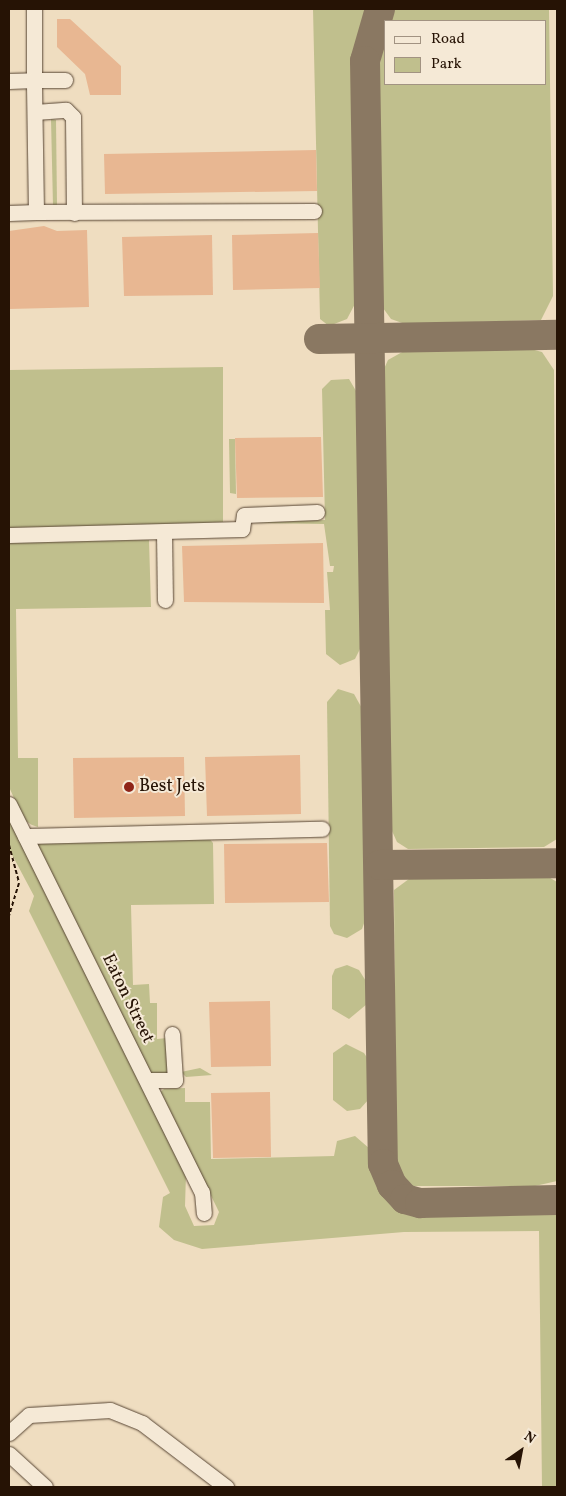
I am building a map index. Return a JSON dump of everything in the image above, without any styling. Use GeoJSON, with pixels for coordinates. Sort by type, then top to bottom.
{"type":"FeatureCollection","features":[{"type":"Feature","properties":{"kind":"lane"},"geometry":{"type":"LineString","coordinates":[[34,9],[36,212]]}},
{"type":"Feature","properties":{"kind":"lane"},"geometry":{"type":"LineString","coordinates":[[9,81],[65,80]]}},
{"type":"Feature","properties":{"kind":"lane"},"geometry":{"type":"LineString","coordinates":[[35,112],[66,110],[73,117],[74,213]]}},
{"type":"Feature","properties":{"kind":"lane"},"geometry":{"type":"LineString","coordinates":[[9,213],[314,211]]}},
{"type":"Feature","properties":{"kind":"lane"},"geometry":{"type":"LineString","coordinates":[[9,535],[242,529],[244,515],[317,512]]}},
{"type":"Feature","properties":{"kind":"lane"},"geometry":{"type":"LineString","coordinates":[[164,532],[164,600]]}},
{"type":"Feature","properties":{"kind":"lane","name":"Eaton Street"},"geometry":{"type":"LineString","coordinates":[[9,804],[202,1192],[204,1213]]}},
{"type":"Feature","properties":{"kind":"lane"},"geometry":{"type":"LineString","coordinates":[[25,836],[322,829]]}},
{"type":"Feature","properties":{"kind":"lane"},"geometry":{"type":"LineString","coordinates":[[146,1080],[175,1080],[172,1034]]}},
{"type":"Feature","properties":{"kind":"lane"},"geometry":{"type":"LineString","coordinates":[[9,1433],[29,1415],[110,1410],[142,1423],[226,1487]]}},
{"type":"Feature","properties":{"kind":"lane"},"geometry":{"type":"LineString","coordinates":[[9,1454],[45,1487]]}},
{"type":"Feature","properties":{"kind":"path"},"geometry":{"type":"LineString","coordinates":[[9,846],[18,869],[15,902],[9,916]]}},
{"type":"Feature","properties":{"kind":"green space"},"geometry":{"type":"Polygon","coordinates":[[[313,9],[366,9],[353,58],[357,300],[347,319],[329,326],[320,319],[313,9]]]}},
{"type":"Feature","properties":{"kind":"green space"},"geometry":{"type":"Polygon","coordinates":[[[395,9],[549,9],[553,296],[541,320],[405,324],[391,319],[383,308],[378,77],[384,38],[384,85],[546,85],[546,20],[390,20],[395,9]]]}},
{"type":"Feature","properties":{"kind":"green space"},"geometry":{"type":"Polygon","coordinates":[[[51,119],[56,120],[57,205],[53,206],[51,119]]]}},
{"type":"Feature","properties":{"kind":"green space"},"geometry":{"type":"Polygon","coordinates":[[[527,348],[542,352],[554,370],[557,839],[544,847],[408,849],[397,842],[392,831],[383,371],[388,360],[404,351],[527,348]]]}},
{"type":"Feature","properties":{"kind":"green space"},"geometry":{"type":"Polygon","coordinates":[[[223,367],[223,522],[236,522],[9,529],[9,370],[223,367]]]}},
{"type":"Feature","properties":{"kind":"green space"},"geometry":{"type":"Polygon","coordinates":[[[349,379],[359,396],[363,643],[355,659],[340,665],[326,654],[325,610],[330,610],[327,572],[333,572],[334,566],[330,566],[324,524],[250,523],[325,520],[322,389],[331,380],[349,379]]]}},
{"type":"Feature","properties":{"kind":"green space"},"geometry":{"type":"Polygon","coordinates":[[[229,439],[235,439],[236,494],[230,493],[229,439]]]}},
{"type":"Feature","properties":{"kind":"green space"},"geometry":{"type":"Polygon","coordinates":[[[149,540],[151,607],[16,609],[18,758],[38,758],[38,827],[32,825],[24,820],[9,787],[9,541],[149,540]]]}},
{"type":"Feature","properties":{"kind":"green space"},"geometry":{"type":"Polygon","coordinates":[[[338,689],[354,694],[364,712],[367,915],[362,929],[347,938],[334,934],[330,926],[327,702],[338,689]]]}},
{"type":"Feature","properties":{"kind":"green space"},"geometry":{"type":"Polygon","coordinates":[[[9,816],[186,1174],[185,1206],[194,1226],[214,1225],[219,1212],[160,1092],[164,1089],[185,1088],[185,1102],[210,1102],[211,1159],[334,1156],[337,1141],[355,1136],[370,1149],[379,1189],[403,1209],[428,1213],[544,1211],[557,1215],[557,1487],[542,1487],[539,1231],[404,1232],[202,1249],[174,1240],[159,1227],[163,1197],[170,1193],[29,911],[34,896],[9,849],[9,816]]]}},
{"type":"Feature","properties":{"kind":"green space"},"geometry":{"type":"Polygon","coordinates":[[[207,836],[213,843],[214,904],[131,905],[133,985],[149,984],[150,1003],[157,1003],[157,1039],[167,1038],[167,1074],[150,1073],[36,842],[207,836]]]}},
{"type":"Feature","properties":{"kind":"green space"},"geometry":{"type":"Polygon","coordinates":[[[542,873],[557,882],[557,1181],[535,1186],[413,1186],[401,1178],[396,1165],[394,890],[413,876],[542,873]]]}},
{"type":"Feature","properties":{"kind":"green space"},"geometry":{"type":"Polygon","coordinates":[[[347,965],[359,970],[369,986],[367,1004],[349,1019],[332,1009],[332,976],[335,969],[347,965]]]}},
{"type":"Feature","properties":{"kind":"green space"},"geometry":{"type":"Polygon","coordinates":[[[346,1044],[364,1053],[370,1062],[369,1099],[360,1109],[347,1111],[333,1100],[333,1053],[346,1044]]]}},
{"type":"Feature","properties":{"kind":"green space"},"geometry":{"type":"Polygon","coordinates":[[[200,1068],[212,1075],[186,1077],[181,1072],[200,1068]]]}},
{"type":"Feature","properties":{"kind":"building"},"geometry":{"type":"Polygon","coordinates":[[[57,19],[70,19],[121,66],[121,95],[90,95],[85,74],[57,47],[57,19]]]}},
{"type":"Feature","properties":{"kind":"building"},"geometry":{"type":"Polygon","coordinates":[[[316,150],[317,191],[105,194],[104,154],[316,150]]]}},
{"type":"Feature","properties":{"kind":"building"},"geometry":{"type":"Polygon","coordinates":[[[44,226],[57,231],[87,230],[89,307],[9,309],[9,231],[44,226]]]}},
{"type":"Feature","properties":{"kind":"building"},"geometry":{"type":"Polygon","coordinates":[[[318,233],[320,288],[233,290],[232,235],[318,233]]]}},
{"type":"Feature","properties":{"kind":"building"},"geometry":{"type":"Polygon","coordinates":[[[212,235],[213,295],[124,296],[122,237],[212,235]]]}},
{"type":"Feature","properties":{"kind":"building"},"geometry":{"type":"Polygon","coordinates":[[[321,437],[323,497],[237,498],[235,438],[321,437]]]}},
{"type":"Feature","properties":{"kind":"building"},"geometry":{"type":"Polygon","coordinates":[[[323,543],[324,603],[184,602],[182,546],[323,543]]]}},
{"type":"Feature","properties":{"kind":"building"},"geometry":{"type":"Polygon","coordinates":[[[300,755],[301,814],[207,816],[205,757],[300,755]]]}},
{"type":"Feature","properties":{"kind":"building","name":"Best Jets"},"geometry":{"type":"Polygon","coordinates":[[[184,757],[185,816],[74,818],[73,758],[184,757]]]}},
{"type":"Feature","properties":{"kind":"building"},"geometry":{"type":"Polygon","coordinates":[[[327,843],[329,902],[225,903],[224,844],[327,843]]]}},
{"type":"Feature","properties":{"kind":"building"},"geometry":{"type":"Polygon","coordinates":[[[270,1001],[271,1066],[211,1067],[209,1002],[270,1001]]]}},
{"type":"Feature","properties":{"kind":"building"},"geometry":{"type":"Polygon","coordinates":[[[270,1092],[271,1157],[213,1158],[211,1093],[270,1092]]]}},
{"type":"Feature","properties":{"kind":"taxiway"},"geometry":{"type":"LineString","coordinates":[[380,9],[365,61],[383,1164],[392,1185],[405,1199],[420,1203],[557,1200]]}},
{"type":"Feature","properties":{"kind":"taxiway"},"geometry":{"type":"LineString","coordinates":[[319,339],[557,335]]}},
{"type":"Feature","properties":{"kind":"taxiway"},"geometry":{"type":"LineString","coordinates":[[380,865],[557,863]]}},
{"type":"Feature","properties":{"kind":"place","name":"Best Jets"},"geometry":{"type":"Point","coordinates":[129,787]}}]}
